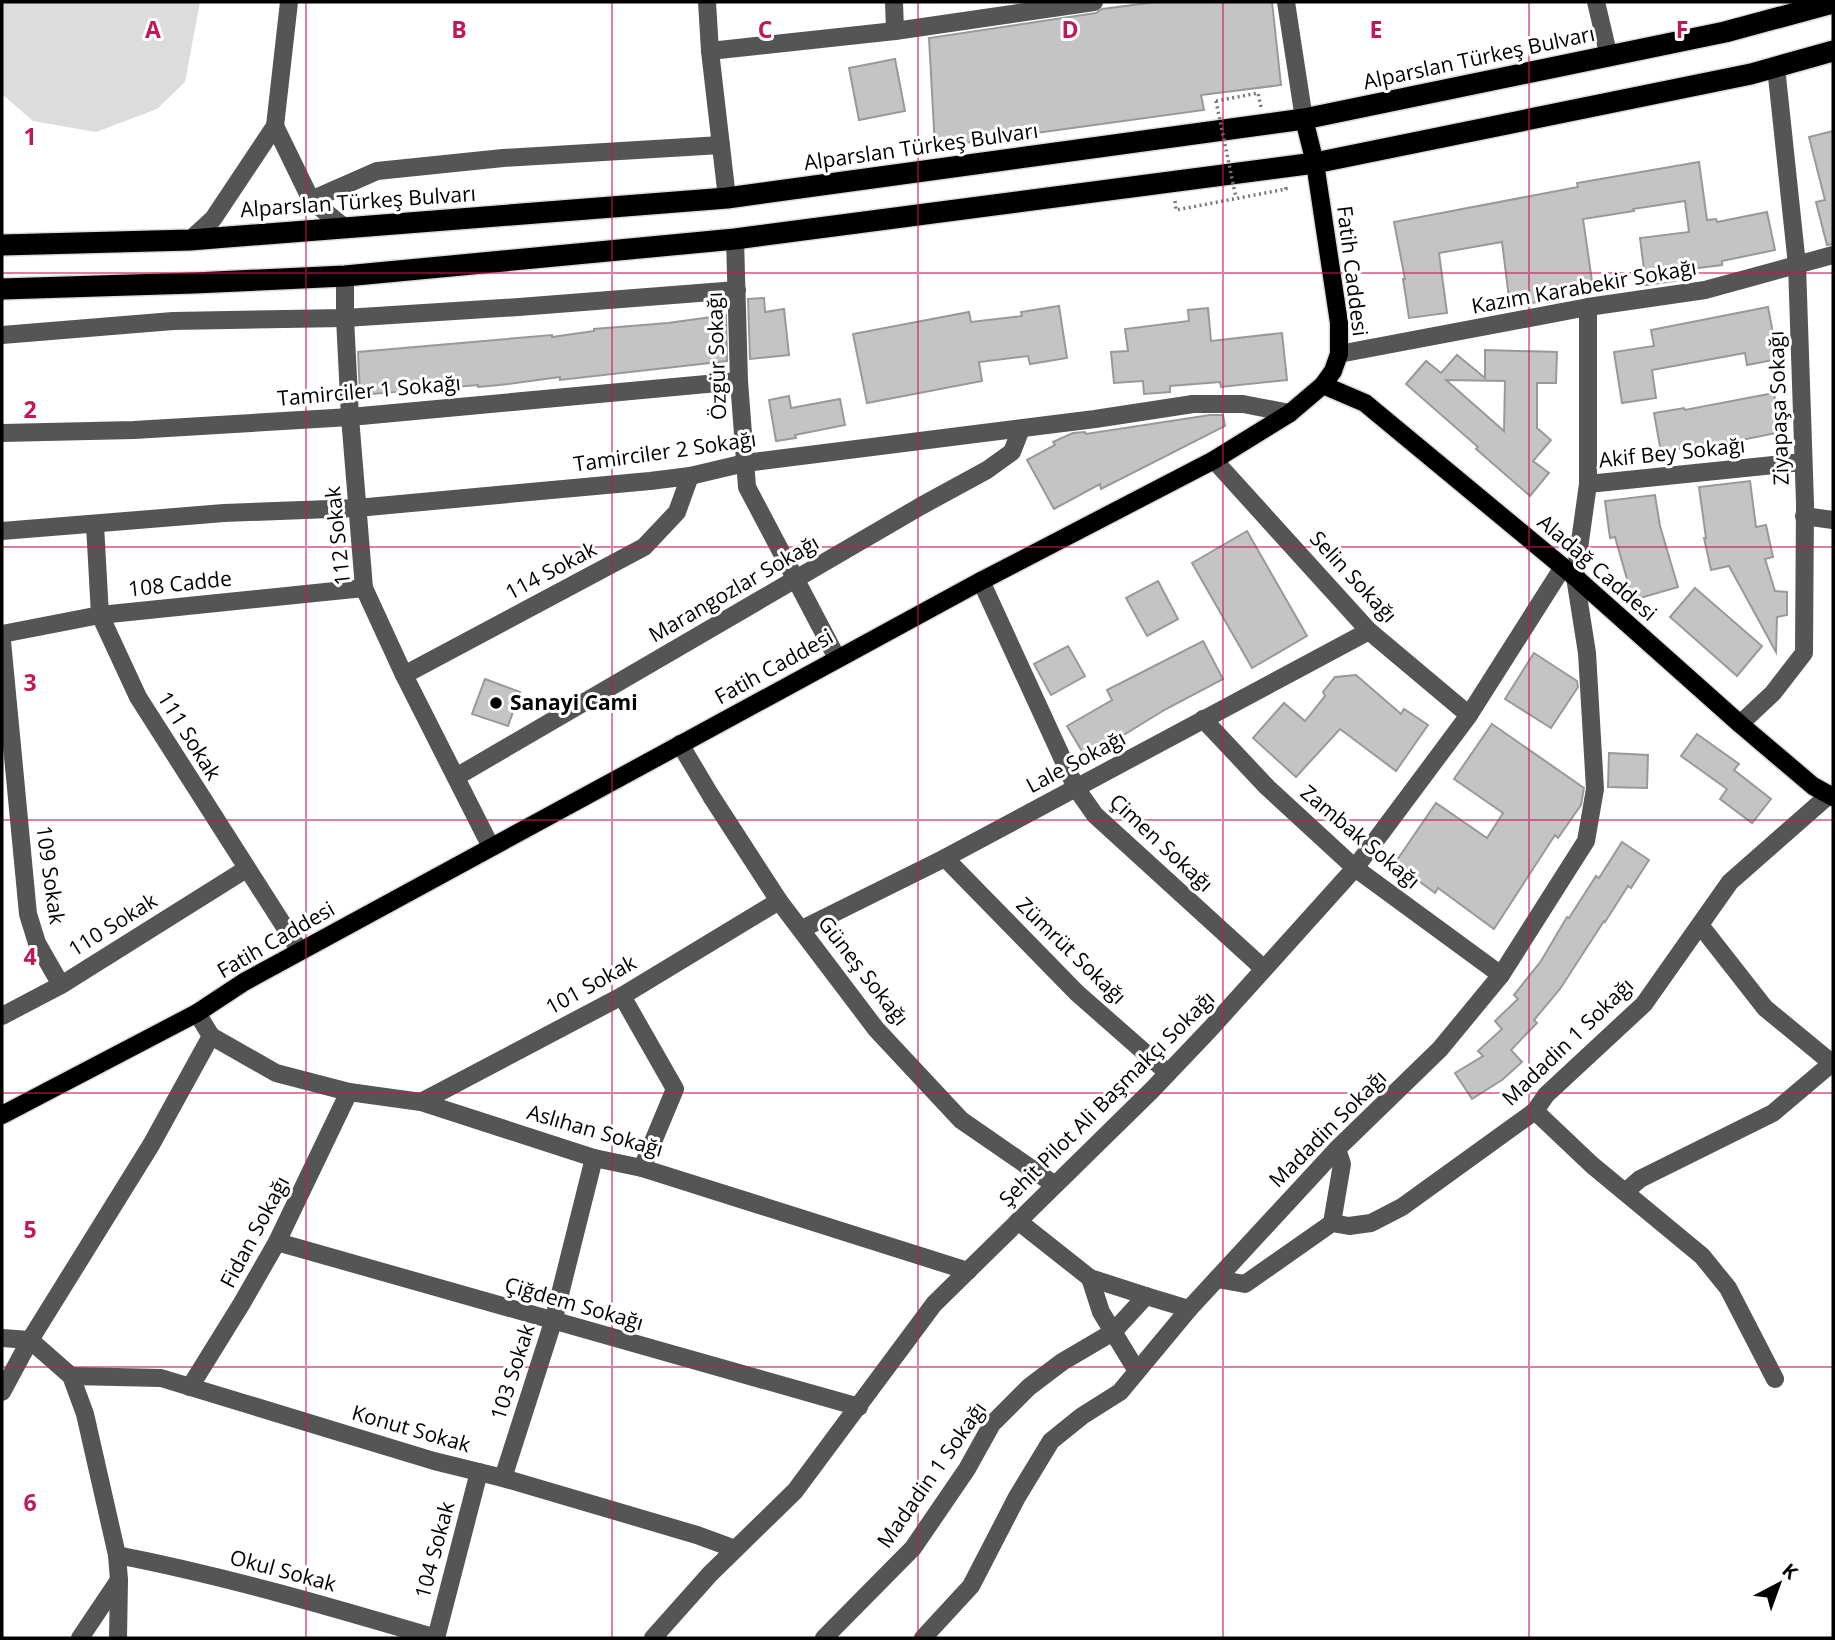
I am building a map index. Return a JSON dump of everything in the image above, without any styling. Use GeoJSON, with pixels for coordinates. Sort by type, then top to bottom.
{"type":"FeatureCollection","features":[{"type":"Feature","properties":{"kind":"highway","name":"Alparslan Türkeş Bulvarı"},"geometry":{"type":"LineString","coordinates":[[2,245],[190,240],[727,198],[1304,119],[1725,32],[1833,4]]}},
{"type":"Feature","properties":{"kind":"highway"},"geometry":{"type":"LineString","coordinates":[[2,289],[194,284],[345,276],[735,239],[1315,163],[1751,74],[1833,51]]}},
{"type":"Feature","properties":{"kind":"main road","name":"Fatih Caddesi"},"geometry":{"type":"LineString","coordinates":[[2,1115],[197,1013],[244,982],[300,951],[981,580],[1214,460],[1290,413],[1323,385],[1333,371],[1339,354],[1339,323],[1315,163],[1304,119]]}},
{"type":"Feature","properties":{"kind":"main road","name":"Aladağ Caddesi"},"geometry":{"type":"LineString","coordinates":[[1323,385],[1365,403],[1569,572],[1813,786],[1831,796]]}},
{"type":"Feature","properties":{"kind":"street"},"geometry":{"type":"LineString","coordinates":[[190,240],[213,219],[275,126],[289,2]]}},
{"type":"Feature","properties":{"kind":"street"},"geometry":{"type":"LineString","coordinates":[[707,2],[709,51],[727,198]]}},
{"type":"Feature","properties":{"kind":"street"},"geometry":{"type":"LineString","coordinates":[[894,2],[895,31]]}},
{"type":"Feature","properties":{"kind":"street"},"geometry":{"type":"LineString","coordinates":[[709,51],[895,31],[1094,2]]}},
{"type":"Feature","properties":{"kind":"street"},"geometry":{"type":"LineString","coordinates":[[1286,2],[1304,119]]}},
{"type":"Feature","properties":{"kind":"street"},"geometry":{"type":"LineString","coordinates":[[1597,2],[1609,57]]}},
{"type":"Feature","properties":{"kind":"street","name":"Ziyapaşa Sokağı"},"geometry":{"type":"LineString","coordinates":[[1740,724],[1773,693],[1804,653],[1804,516],[1797,265],[1776,67]]}},
{"type":"Feature","properties":{"kind":"street"},"geometry":{"type":"LineString","coordinates":[[275,126],[311,200],[345,228]]}},
{"type":"Feature","properties":{"kind":"street"},"geometry":{"type":"LineString","coordinates":[[311,200],[377,171],[503,158],[720,145]]}},
{"type":"Feature","properties":{"kind":"street","name":"Özgür Sokağı"},"geometry":{"type":"LineString","coordinates":[[735,239],[738,381],[747,487],[837,658]]}},
{"type":"Feature","properties":{"kind":"street","name":"Kazım Karabekir Sokağı"},"geometry":{"type":"LineString","coordinates":[[1339,354],[1588,307],[1705,290],[1833,255]]}},
{"type":"Feature","properties":{"kind":"street","name":"112 Sokak"},"geometry":{"type":"LineString","coordinates":[[345,276],[350,417],[364,588],[404,675],[491,847]]}},
{"type":"Feature","properties":{"kind":"street"},"geometry":{"type":"LineString","coordinates":[[2,335],[173,321],[345,318],[737,290]]}},
{"type":"Feature","properties":{"kind":"street","name":"Şehit Pilot Ali Başmakçı Sokağı"},"geometry":{"type":"LineString","coordinates":[[653,1638],[735,1549],[795,1491],[934,1304],[1168,1073],[1355,868],[1469,715],[1569,572],[1588,484],[1588,307]]}},
{"type":"Feature","properties":{"kind":"street","name":"Tamirciler 1 Sokağı"},"geometry":{"type":"LineString","coordinates":[[2,433],[134,430],[350,417],[738,381]]}},
{"type":"Feature","properties":{"kind":"street","name":"Tamirciler 2 Sokağı"},"geometry":{"type":"LineString","coordinates":[[2,531],[224,513],[357,508],[690,476],[745,463],[1021,429],[1193,404],[1243,404],[1290,413]]}},
{"type":"Feature","properties":{"kind":"street","name":"Marangozlar Sokağı"},"geometry":{"type":"LineString","coordinates":[[457,777],[988,470],[1012,452],[1021,429]]}},
{"type":"Feature","properties":{"kind":"street","name":"Selin Sokağı"},"geometry":{"type":"LineString","coordinates":[[1214,460],[1369,631],[1469,715]]}},
{"type":"Feature","properties":{"kind":"street","name":"Akif Bey Sokağı"},"geometry":{"type":"LineString","coordinates":[[1588,484],[1803,462]]}},
{"type":"Feature","properties":{"kind":"street","name":"114 Sokak"},"geometry":{"type":"LineString","coordinates":[[404,675],[643,547],[677,512],[690,476]]}},
{"type":"Feature","properties":{"kind":"street"},"geometry":{"type":"LineString","coordinates":[[1804,516],[1833,520]]}},
{"type":"Feature","properties":{"kind":"street","name":"111 Sokak"},"geometry":{"type":"LineString","coordinates":[[95,525],[100,615],[138,697],[300,951]]}},
{"type":"Feature","properties":{"kind":"street","name":"Madadin Sokağı"},"geometry":{"type":"LineString","coordinates":[[923,1638],[971,1586],[1017,1497],[1051,1441],[1082,1416],[1120,1392],[1189,1309],[1337,1149],[1440,1049],[1501,975],[1586,841],[1595,789],[1587,653],[1569,572]]}},
{"type":"Feature","properties":{"kind":"street","name":"Çimen Sokağı"},"geometry":{"type":"LineString","coordinates":[[981,580],[1076,788],[1095,815],[1264,969]]}},
{"type":"Feature","properties":{"kind":"street","name":"108 Cadde"},"geometry":{"type":"LineString","coordinates":[[2,634],[100,615],[364,588]]}},
{"type":"Feature","properties":{"kind":"street","name":"Lale Sokağı"},"geometry":{"type":"LineString","coordinates":[[802,929],[945,858],[1369,631]]}},
{"type":"Feature","properties":{"kind":"street","name":"109 Sokak"},"geometry":{"type":"LineString","coordinates":[[2,641],[27,914],[37,943],[61,985]]}},
{"type":"Feature","properties":{"kind":"street","name":"Zambak Sokağı"},"geometry":{"type":"LineString","coordinates":[[1203,719],[1266,787],[1355,868],[1501,975]]}},
{"type":"Feature","properties":{"kind":"street","name":"Güneş Sokağı"},"geometry":{"type":"LineString","coordinates":[[680,744],[779,901],[876,1029],[961,1120],[1055,1185]]}},
{"type":"Feature","properties":{"kind":"street","name":"Madadin 1 Sokağı"},"geometry":{"type":"LineString","coordinates":[[1332,1223],[1349,1226],[1371,1223],[1402,1208],[1535,1111],[1546,1096],[1644,1004],[1730,882],[1743,868],[1831,796]]}},
{"type":"Feature","properties":{"kind":"street","name":"Zümrüt Sokağı"},"geometry":{"type":"LineString","coordinates":[[945,858],[1077,993],[1168,1073]]}},
{"type":"Feature","properties":{"kind":"street","name":"110 Sokak"},"geometry":{"type":"LineString","coordinates":[[2,1016],[61,985],[246,869]]}},
{"type":"Feature","properties":{"kind":"street","name":"101 Sokak"},"geometry":{"type":"LineString","coordinates":[[421,1102],[622,996],[779,901]]}},
{"type":"Feature","properties":{"kind":"street"},"geometry":{"type":"LineString","coordinates":[[1625,1192],[1640,1179],[1773,1114],[1833,1064],[1765,1008],[1700,925]]}},
{"type":"Feature","properties":{"kind":"street"},"geometry":{"type":"LineString","coordinates":[[622,996],[675,1089],[642,1168]]}},
{"type":"Feature","properties":{"kind":"street"},"geometry":{"type":"LineString","coordinates":[[2,1392],[30,1340],[151,1145],[212,1036],[197,1013]]}},
{"type":"Feature","properties":{"kind":"street","name":"Aslıhan Sokağı"},"geometry":{"type":"LineString","coordinates":[[212,1036],[276,1073],[349,1092],[421,1102],[594,1158],[642,1168],[968,1271]]}},
{"type":"Feature","properties":{"kind":"street","name":"Fidan Sokağı"},"geometry":{"type":"LineString","coordinates":[[190,1387],[277,1242],[349,1092]]}},
{"type":"Feature","properties":{"kind":"street"},"geometry":{"type":"LineString","coordinates":[[1535,1111],[1591,1165],[1702,1256],[1728,1288],[1775,1379]]}},
{"type":"Feature","properties":{"kind":"street"},"geometry":{"type":"LineString","coordinates":[[1217,1279],[1245,1284],[1332,1223],[1342,1164],[1337,1149]]}},
{"type":"Feature","properties":{"kind":"street","name":"103 Sokak"},"geometry":{"type":"LineString","coordinates":[[503,1478],[553,1322],[594,1158]]}},
{"type":"Feature","properties":{"kind":"street"},"geometry":{"type":"LineString","coordinates":[[1018,1221],[1090,1278],[1189,1309]]}},
{"type":"Feature","properties":{"kind":"street","name":"Çiğdem Sokağı"},"geometry":{"type":"LineString","coordinates":[[277,1242],[859,1407]]}},
{"type":"Feature","properties":{"kind":"street"},"geometry":{"type":"LineString","coordinates":[[1090,1278],[1101,1312],[1137,1371]]}},
{"type":"Feature","properties":{"kind":"street","name":"Madadin 1 Sokağı"},"geometry":{"type":"LineString","coordinates":[[824,1638],[913,1548],[967,1469],[992,1424],[1028,1387],[1062,1362],[1113,1332],[1146,1296]]}},
{"type":"Feature","properties":{"kind":"street"},"geometry":{"type":"LineString","coordinates":[[2,1338],[30,1340],[71,1376],[85,1414],[117,1555],[118,1638]]}},
{"type":"Feature","properties":{"kind":"street","name":"Konut Sokak"},"geometry":{"type":"LineString","coordinates":[[71,1376],[161,1378],[697,1535],[735,1549]]}},
{"type":"Feature","properties":{"kind":"street","name":"104 Sokak"},"geometry":{"type":"LineString","coordinates":[[436,1638],[479,1472]]}},
{"type":"Feature","properties":{"kind":"street","name":"Okul Sokak"},"geometry":{"type":"LineString","coordinates":[[117,1555],[182,1567],[436,1638]]}},
{"type":"Feature","properties":{"kind":"street"},"geometry":{"type":"LineString","coordinates":[[80,1638],[119,1580]]}},
{"type":"Feature","properties":{"kind":"path"},"geometry":{"type":"LineString","coordinates":[[1236,198],[1216,101],[1258,93]]}},
{"type":"Feature","properties":{"kind":"path"},"geometry":{"type":"LineString","coordinates":[[1176,209],[1286,190]]}},
{"type":"Feature","properties":{"kind":"shaded area"},"geometry":{"type":"Polygon","coordinates":[[[2,2],[200,2],[185,82],[157,109],[96,132],[33,121],[2,94],[2,2]]]}},
{"type":"Feature","properties":{"kind":"building"},"geometry":{"type":"Polygon","coordinates":[[[1156,2],[1272,2],[1281,85],[1201,95],[1204,110],[935,147],[929,38],[1156,2]]]}},
{"type":"Feature","properties":{"kind":"building"},"geometry":{"type":"Polygon","coordinates":[[[895,59],[905,111],[859,120],[849,68],[895,59]]]}},
{"type":"Feature","properties":{"kind":"building"},"geometry":{"type":"Polygon","coordinates":[[[1833,131],[1833,244],[1827,245],[1816,202],[1825,200],[1809,137],[1833,131]]]}},
{"type":"Feature","properties":{"kind":"building"},"geometry":{"type":"Polygon","coordinates":[[[1699,162],[1707,220],[1716,219],[1717,222],[1767,212],[1775,250],[1722,261],[1722,265],[1673,271],[1675,281],[1646,285],[1640,238],[1689,232],[1685,201],[1633,209],[1634,211],[1583,219],[1592,281],[1537,288],[1539,302],[1510,306],[1502,242],[1439,253],[1447,313],[1409,318],[1394,222],[1578,187],[1577,183],[1699,162]]]}},
{"type":"Feature","properties":{"kind":"building"},"geometry":{"type":"Polygon","coordinates":[[[764,298],[765,312],[784,309],[789,355],[750,359],[748,299],[764,298]]]}},
{"type":"Feature","properties":{"kind":"building"},"geometry":{"type":"Polygon","coordinates":[[[1059,306],[1067,358],[1030,364],[1028,356],[979,362],[982,381],[867,403],[853,334],[969,312],[971,322],[1022,316],[1021,312],[1059,306]]]}},
{"type":"Feature","properties":{"kind":"building"},"geometry":{"type":"Polygon","coordinates":[[[1768,307],[1778,359],[1747,365],[1745,353],[1652,370],[1656,398],[1622,403],[1614,352],[1654,346],[1651,330],[1768,307]]]}},
{"type":"Feature","properties":{"kind":"building"},"geometry":{"type":"Polygon","coordinates":[[[1208,308],[1211,341],[1282,333],[1287,380],[1221,387],[1220,382],[1170,386],[1170,392],[1144,394],[1143,381],[1114,383],[1111,352],[1128,351],[1125,329],[1189,321],[1188,310],[1208,308]]]}},
{"type":"Feature","properties":{"kind":"building"},"geometry":{"type":"Polygon","coordinates":[[[726,315],[727,361],[560,380],[560,377],[478,387],[360,395],[358,352],[552,337],[594,329],[726,315]]]}},
{"type":"Feature","properties":{"kind":"building"},"geometry":{"type":"Polygon","coordinates":[[[1485,350],[1557,352],[1556,383],[1537,383],[1537,428],[1551,440],[1533,461],[1549,473],[1530,496],[1406,384],[1426,361],[1441,373],[1457,355],[1485,378],[1485,350]],[[1446,380],[1504,431],[1505,381],[1446,380]]]}},
{"type":"Feature","properties":{"kind":"building"},"geometry":{"type":"Polygon","coordinates":[[[1774,393],[1781,432],[1706,447],[1705,444],[1661,452],[1654,413],[1685,410],[1774,393]]]}},
{"type":"Feature","properties":{"kind":"building"},"geometry":{"type":"Polygon","coordinates":[[[789,396],[791,408],[840,399],[845,425],[776,441],[769,400],[789,396]]]}},
{"type":"Feature","properties":{"kind":"building"},"geometry":{"type":"Polygon","coordinates":[[[1223,415],[1225,426],[1101,489],[1100,484],[1054,509],[1027,460],[1055,445],[1053,442],[1073,433],[1086,434],[1223,415]]]}},
{"type":"Feature","properties":{"kind":"building"},"geometry":{"type":"Polygon","coordinates":[[[1750,481],[1756,527],[1766,525],[1773,557],[1765,559],[1775,591],[1787,592],[1787,615],[1777,617],[1776,652],[1729,566],[1711,570],[1704,538],[1699,487],[1750,481]]]}},
{"type":"Feature","properties":{"kind":"building"},"geometry":{"type":"Polygon","coordinates":[[[1655,495],[1660,526],[1678,587],[1633,600],[1615,537],[1610,538],[1605,501],[1655,495]]]}},
{"type":"Feature","properties":{"kind":"building"},"geometry":{"type":"Polygon","coordinates":[[[1247,531],[1307,636],[1252,668],[1192,563],[1247,531]]]}},
{"type":"Feature","properties":{"kind":"building"},"geometry":{"type":"Polygon","coordinates":[[[1158,581],[1178,619],[1147,636],[1126,598],[1158,581]]]}},
{"type":"Feature","properties":{"kind":"building"},"geometry":{"type":"Polygon","coordinates":[[[1695,588],[1762,646],[1737,676],[1670,617],[1695,588]]]}},
{"type":"Feature","properties":{"kind":"building"},"geometry":{"type":"Polygon","coordinates":[[[1203,641],[1223,679],[1166,709],[1086,758],[1067,726],[1112,700],[1107,690],[1203,641]]]}},
{"type":"Feature","properties":{"kind":"building"},"geometry":{"type":"Polygon","coordinates":[[[1068,646],[1085,676],[1051,695],[1034,664],[1068,646]]]}},
{"type":"Feature","properties":{"kind":"building"},"geometry":{"type":"Polygon","coordinates":[[[1534,653],[1577,681],[1578,687],[1551,728],[1505,699],[1534,653]]]}},
{"type":"Feature","properties":{"kind":"building"},"geometry":{"type":"Polygon","coordinates":[[[1356,675],[1401,714],[1404,709],[1428,725],[1396,771],[1340,729],[1296,777],[1253,738],[1284,703],[1305,721],[1325,696],[1323,692],[1335,677],[1356,675]]]}},
{"type":"Feature","properties":{"kind":"building","name":"Sanayi Cami"},"geometry":{"type":"Polygon","coordinates":[[[485,679],[520,692],[508,726],[472,714],[485,679]]]}},
{"type":"Feature","properties":{"kind":"building"},"geometry":{"type":"Polygon","coordinates":[[[1492,724],[1584,788],[1581,805],[1558,838],[1555,835],[1494,929],[1438,888],[1435,893],[1395,863],[1436,803],[1487,838],[1503,813],[1454,779],[1492,724]]]}},
{"type":"Feature","properties":{"kind":"building"},"geometry":{"type":"Polygon","coordinates":[[[1697,734],[1739,764],[1734,770],[1771,799],[1752,823],[1720,799],[1727,789],[1681,756],[1697,734]]]}},
{"type":"Feature","properties":{"kind":"building"},"geometry":{"type":"Polygon","coordinates":[[[1609,753],[1648,755],[1647,788],[1608,787],[1609,753]]]}},
{"type":"Feature","properties":{"kind":"building"},"geometry":{"type":"Polygon","coordinates":[[[1622,842],[1649,860],[1631,888],[1628,886],[1560,989],[1534,1020],[1537,1023],[1511,1050],[1522,1062],[1502,1080],[1472,1099],[1455,1073],[1483,1056],[1478,1051],[1502,1029],[1495,1021],[1518,999],[1514,995],[1541,961],[1567,917],[1569,918],[1596,876],[1599,878],[1622,842]]]}},
{"type":"Feature","properties":{"kind":"place","name":"Sanayi Cami"},"geometry":{"type":"Point","coordinates":[496,703]}}]}
